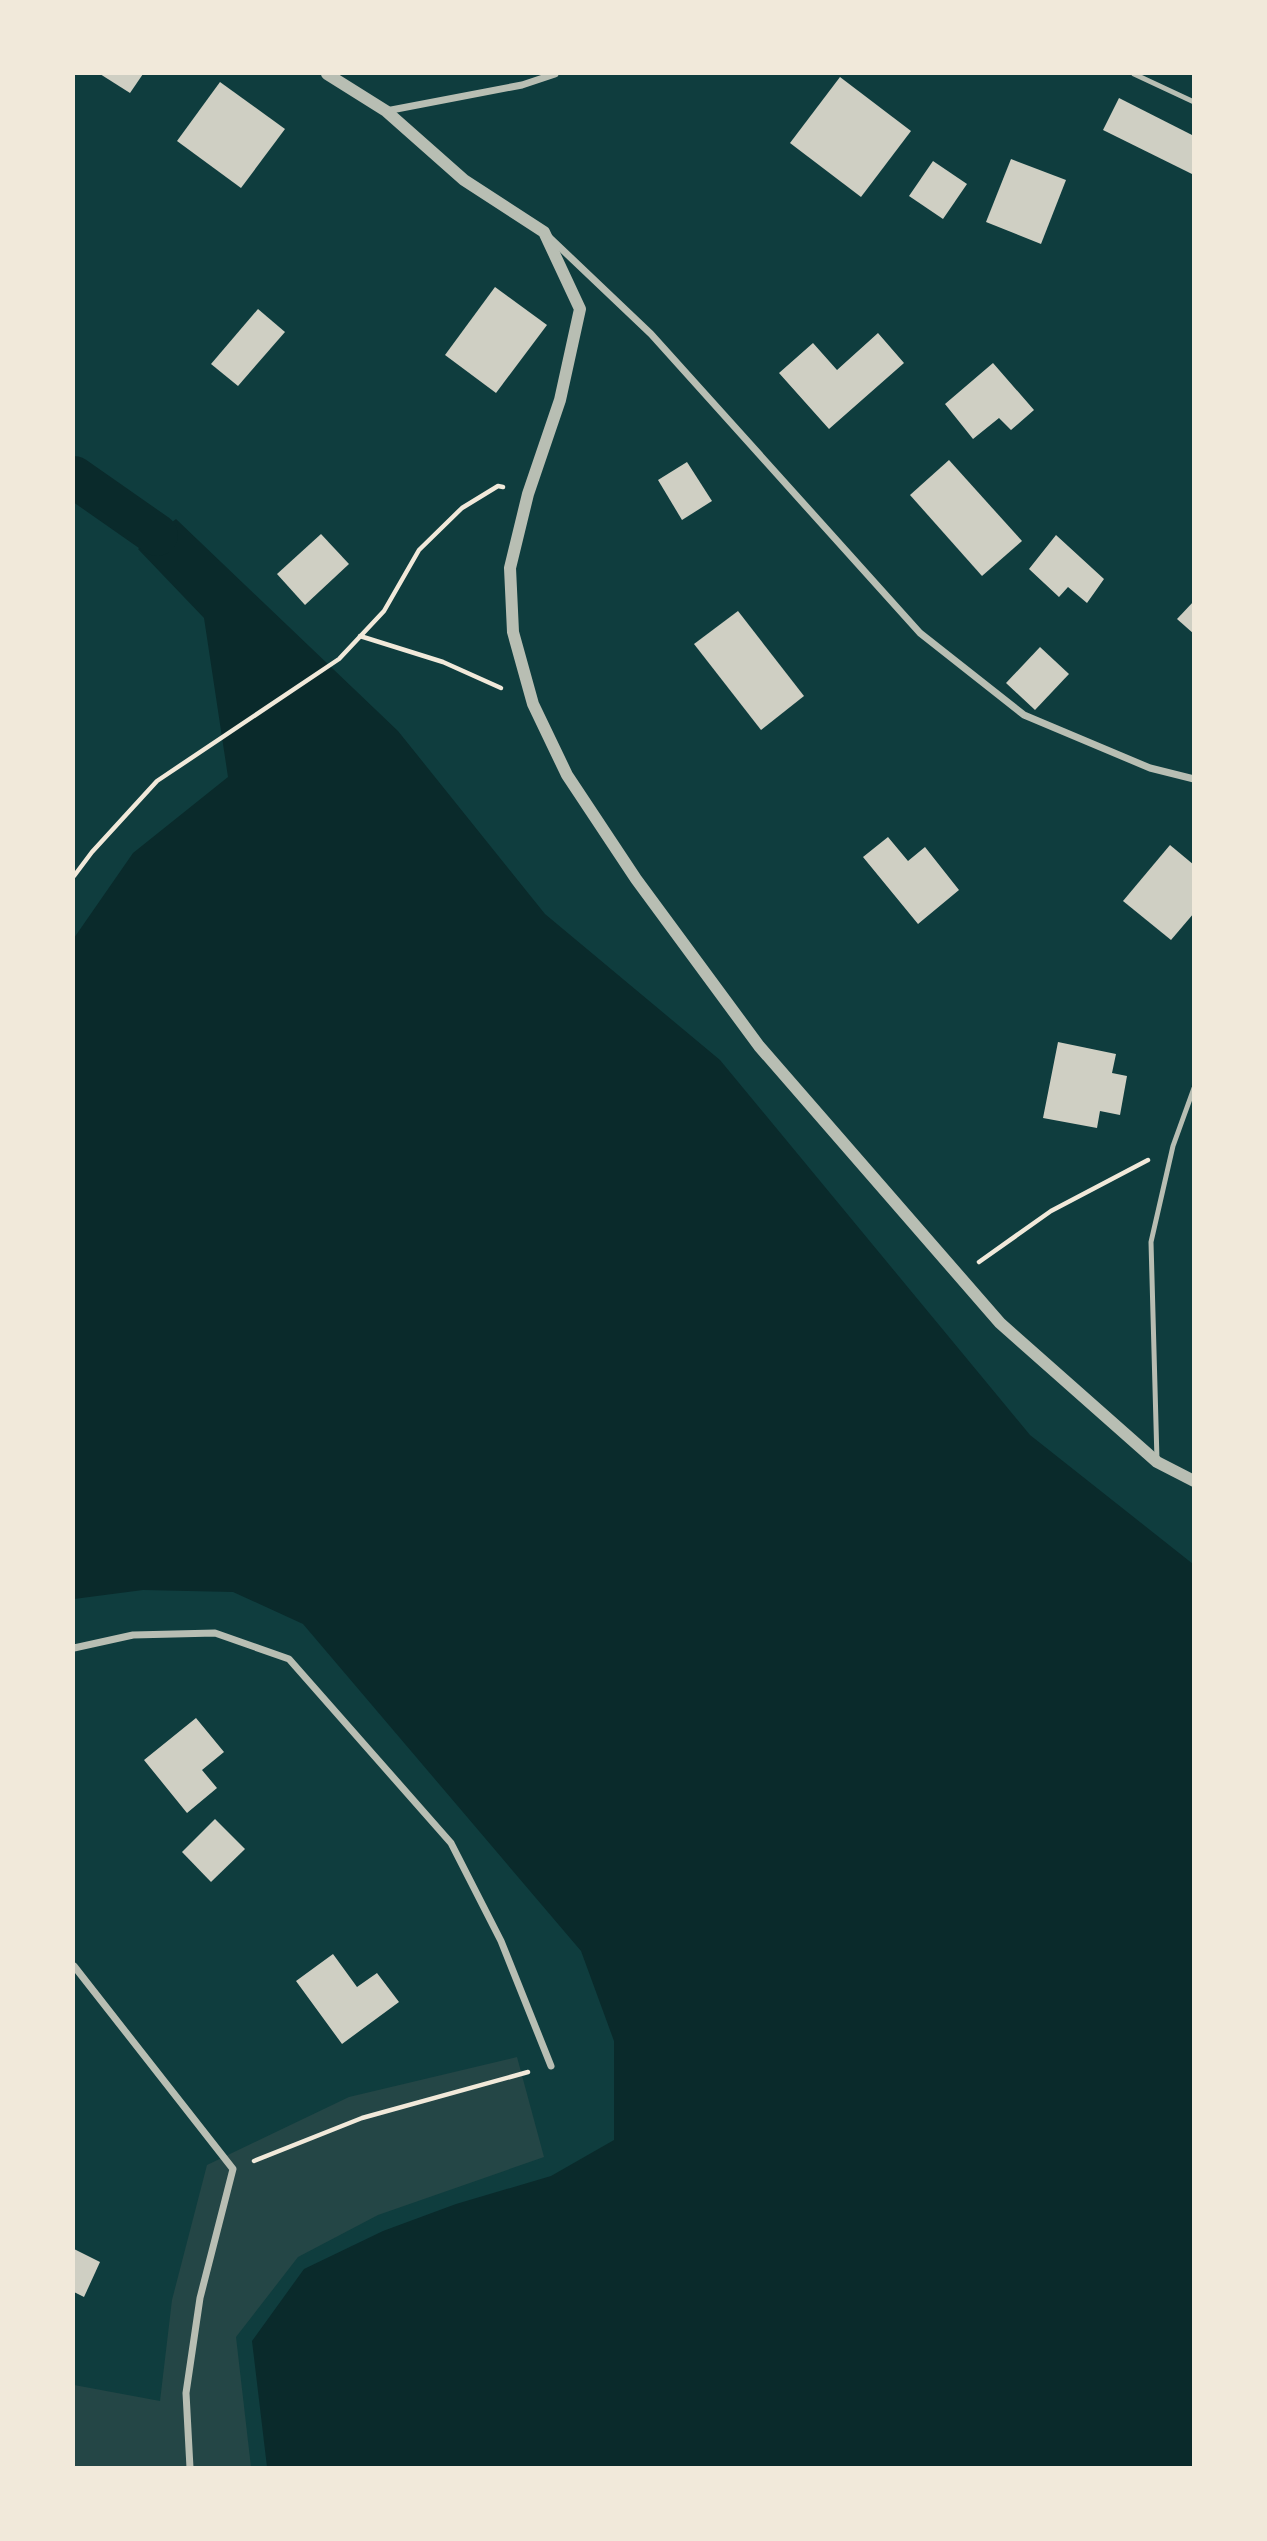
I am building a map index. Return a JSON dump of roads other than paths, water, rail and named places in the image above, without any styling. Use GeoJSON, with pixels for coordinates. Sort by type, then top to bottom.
{"type":"FeatureCollection","features":[{"type":"Feature","properties":{"kind":"street"},"geometry":{"type":"LineString","coordinates":[[327,74],[386,111],[464,180],[544,232],[651,334],[920,633],[1024,715],[1150,768],[1194,779]]}},
{"type":"Feature","properties":{"kind":"street"},"geometry":{"type":"LineString","coordinates":[[386,111],[522,85],[555,74]]}},
{"type":"Feature","properties":{"kind":"street"},"geometry":{"type":"LineString","coordinates":[[544,232],[580,309],[560,400],[528,494],[510,568],[513,632],[533,704],[575,786],[636,879],[759,1046],[959,1277],[1000,1323],[1157,1462],[1194,1481]]}},
{"type":"Feature","properties":{"kind":"street"},"geometry":{"type":"LineString","coordinates":[[74,1648],[133,1635],[215,1633],[289,1659],[451,1843],[501,1941],[551,2066]]}},
{"type":"Feature","properties":{"kind":"street"},"geometry":{"type":"LineString","coordinates":[[74,1966],[233,2169],[200,2298],[186,2393],[190,2468]]}},
{"type":"Feature","properties":{"kind":"lane"},"geometry":{"type":"LineString","coordinates":[[1134,74],[1194,102]]}},
{"type":"Feature","properties":{"kind":"lane"},"geometry":{"type":"LineString","coordinates":[[1157,1462],[1152,1242],[1173,1146],[1194,1088]]}},
{"type":"Feature","properties":{"kind":"waterway"},"geometry":{"type":"LineString","coordinates":[[74,477],[157,535]]}}]}
